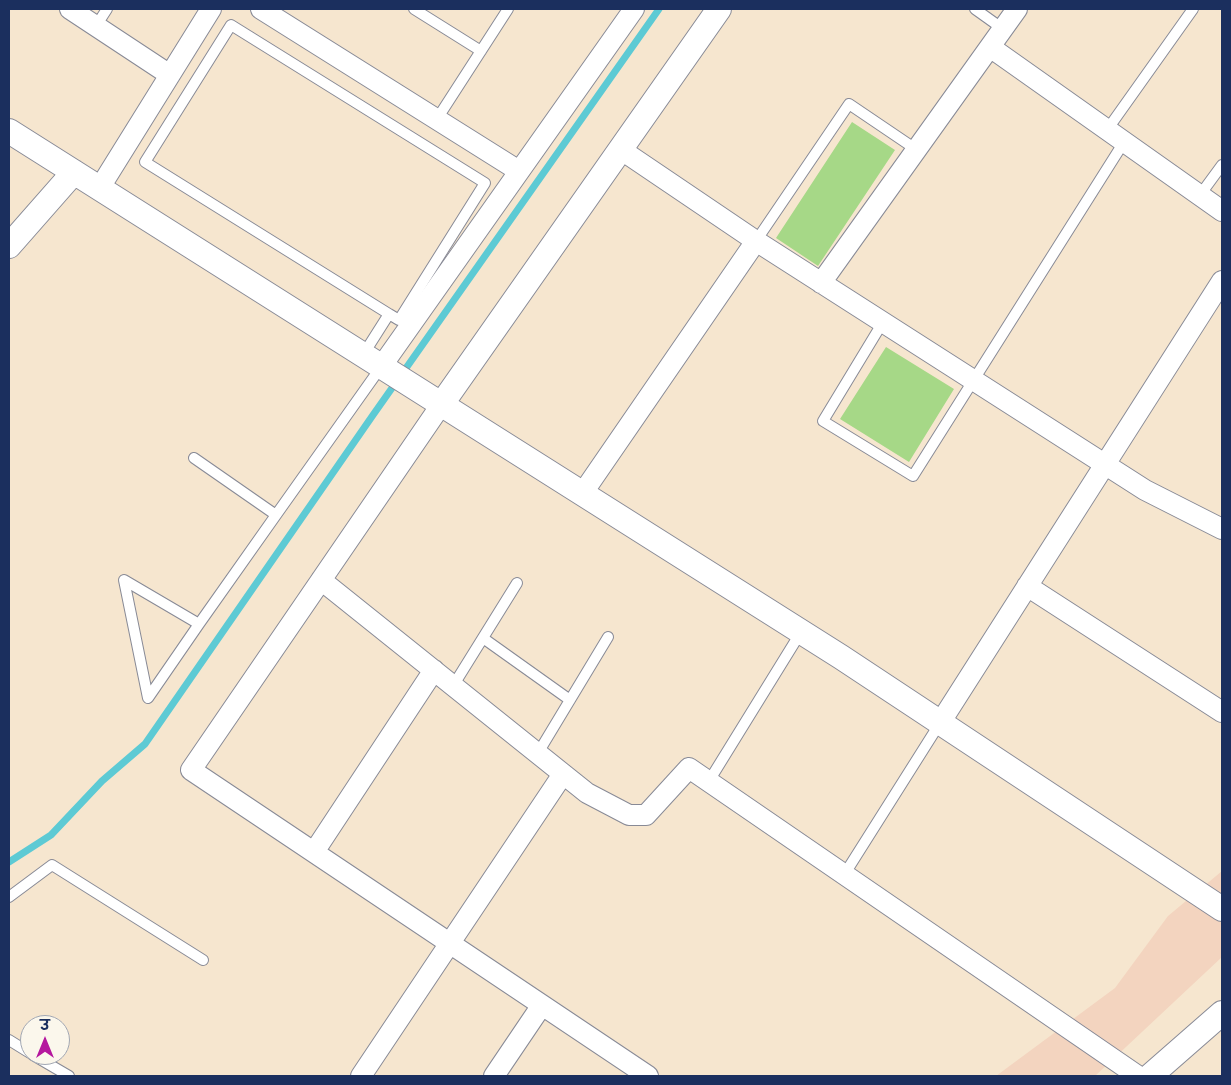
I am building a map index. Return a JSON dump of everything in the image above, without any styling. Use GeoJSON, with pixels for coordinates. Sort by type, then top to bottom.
{"type":"FeatureCollection","features":[{"type":"Feature","properties":{"kind":"street"},"geometry":{"type":"LineString","coordinates":[[70,9],[170,75]]}},
{"type":"Feature","properties":{"kind":"street"},"geometry":{"type":"LineString","coordinates":[[99,189],[211,9]]}},
{"type":"Feature","properties":{"kind":"street"},"geometry":{"type":"LineString","coordinates":[[261,9],[519,171]]}},
{"type":"Feature","properties":{"kind":"street"},"geometry":{"type":"LineString","coordinates":[[386,370],[519,171],[634,9]]}},
{"type":"Feature","properties":{"kind":"street"},"geometry":{"type":"LineString","coordinates":[[635,1073],[542,1005],[191,770],[441,405],[719,9]]}},
{"type":"Feature","properties":{"kind":"street"},"geometry":{"type":"LineString","coordinates":[[821,283],[1017,9]]}},
{"type":"Feature","properties":{"kind":"street"},"geometry":{"type":"LineString","coordinates":[[990,47],[1222,211]]}},
{"type":"Feature","properties":{"kind":"street"},"geometry":{"type":"LineString","coordinates":[[9,131],[801,632],[1222,909]]}},
{"type":"Feature","properties":{"kind":"street"},"geometry":{"type":"LineString","coordinates":[[620,149],[756,241],[972,380],[1146,490],[1222,530]]}},
{"type":"Feature","properties":{"kind":"street"},"geometry":{"type":"LineString","coordinates":[[9,246],[74,172]]}},
{"type":"Feature","properties":{"kind":"street"},"geometry":{"type":"LineString","coordinates":[[582,494],[756,241]]}},
{"type":"Feature","properties":{"kind":"street"},"geometry":{"type":"LineString","coordinates":[[940,723],[1222,281]]}},
{"type":"Feature","properties":{"kind":"street"},"geometry":{"type":"LineString","coordinates":[[322,580],[587,793],[629,815],[646,815],[689,768],[1138,1076]]}},
{"type":"Feature","properties":{"kind":"street"},"geometry":{"type":"LineString","coordinates":[[1027,586],[1222,712]]}},
{"type":"Feature","properties":{"kind":"street"},"geometry":{"type":"LineString","coordinates":[[314,852],[434,670]]}},
{"type":"Feature","properties":{"kind":"street"},"geometry":{"type":"LineString","coordinates":[[361,1076],[563,774]]}},
{"type":"Feature","properties":{"kind":"street"},"geometry":{"type":"LineString","coordinates":[[494,1076],[542,1005]]}},
{"type":"Feature","properties":{"kind":"street"},"geometry":{"type":"LineString","coordinates":[[1150,1076],[1222,1013]]}},
{"type":"Feature","properties":{"kind":"lane"},"geometry":{"type":"LineString","coordinates":[[96,26],[107,9]]}},
{"type":"Feature","properties":{"kind":"lane"},"geometry":{"type":"LineString","coordinates":[[437,119],[508,9]]}},
{"type":"Feature","properties":{"kind":"lane"},"geometry":{"type":"LineString","coordinates":[[975,9],[1003,28]]}},
{"type":"Feature","properties":{"kind":"lane"},"geometry":{"type":"LineString","coordinates":[[1107,130],[1193,9]]}},
{"type":"Feature","properties":{"kind":"lane"},"geometry":{"type":"LineString","coordinates":[[418,10],[481,51]]}},
{"type":"Feature","properties":{"kind":"lane"},"geometry":{"type":"LineString","coordinates":[[231,25],[485,183],[399,320],[389,314],[145,162],[231,25]]}},
{"type":"Feature","properties":{"kind":"lane"},"geometry":{"type":"LineString","coordinates":[[756,241],[850,104],[917,150]]}},
{"type":"Feature","properties":{"kind":"lane"},"geometry":{"type":"LineString","coordinates":[[883,322],[823,420],[914,476],[972,380],[1124,142]]}},
{"type":"Feature","properties":{"kind":"lane"},"geometry":{"type":"LineString","coordinates":[[1200,195],[1222,165]]}},
{"type":"Feature","properties":{"kind":"lane"},"geometry":{"type":"LineString","coordinates":[[200,624],[124,580],[148,698],[154,690],[276,515],[386,370],[389,314]]}},
{"type":"Feature","properties":{"kind":"lane"},"geometry":{"type":"LineString","coordinates":[[194,458],[276,515]]}},
{"type":"Feature","properties":{"kind":"lane"},"geometry":{"type":"LineString","coordinates":[[453,686],[517,584]]}},
{"type":"Feature","properties":{"kind":"lane"},"geometry":{"type":"LineString","coordinates":[[709,781],[801,632]]}},
{"type":"Feature","properties":{"kind":"lane"},"geometry":{"type":"LineString","coordinates":[[538,753],[608,637]]}},
{"type":"Feature","properties":{"kind":"lane"},"geometry":{"type":"LineString","coordinates":[[483,638],[570,700]]}},
{"type":"Feature","properties":{"kind":"lane"},"geometry":{"type":"LineString","coordinates":[[844,874],[940,723]]}},
{"type":"Feature","properties":{"kind":"lane"},"geometry":{"type":"LineString","coordinates":[[9,897],[52,866],[203,960]]}},
{"type":"Feature","properties":{"kind":"lane"},"geometry":{"type":"LineString","coordinates":[[9,1040],[20,1047]]}},
{"type":"Feature","properties":{"kind":"lane"},"geometry":{"type":"LineString","coordinates":[[50,1065],[69,1076]]}},
{"type":"Feature","properties":{"kind":"shaded area"},"geometry":{"type":"Polygon","coordinates":[[[1222,871],[1222,957],[1095,1076],[996,1076],[1115,988],[1168,916],[1222,871]]]}},
{"type":"Feature","properties":{"kind":"green space"},"geometry":{"type":"Polygon","coordinates":[[[852,122],[895,150],[818,266],[776,238],[852,122]]]}},
{"type":"Feature","properties":{"kind":"green space"},"geometry":{"type":"Polygon","coordinates":[[[886,347],[954,389],[909,462],[840,419],[886,347]]]}},
{"type":"Feature","properties":{"kind":"waterway"},"geometry":{"type":"LineString","coordinates":[[9,862],[51,835],[102,781],[145,744],[373,415],[659,9]]}}]}
